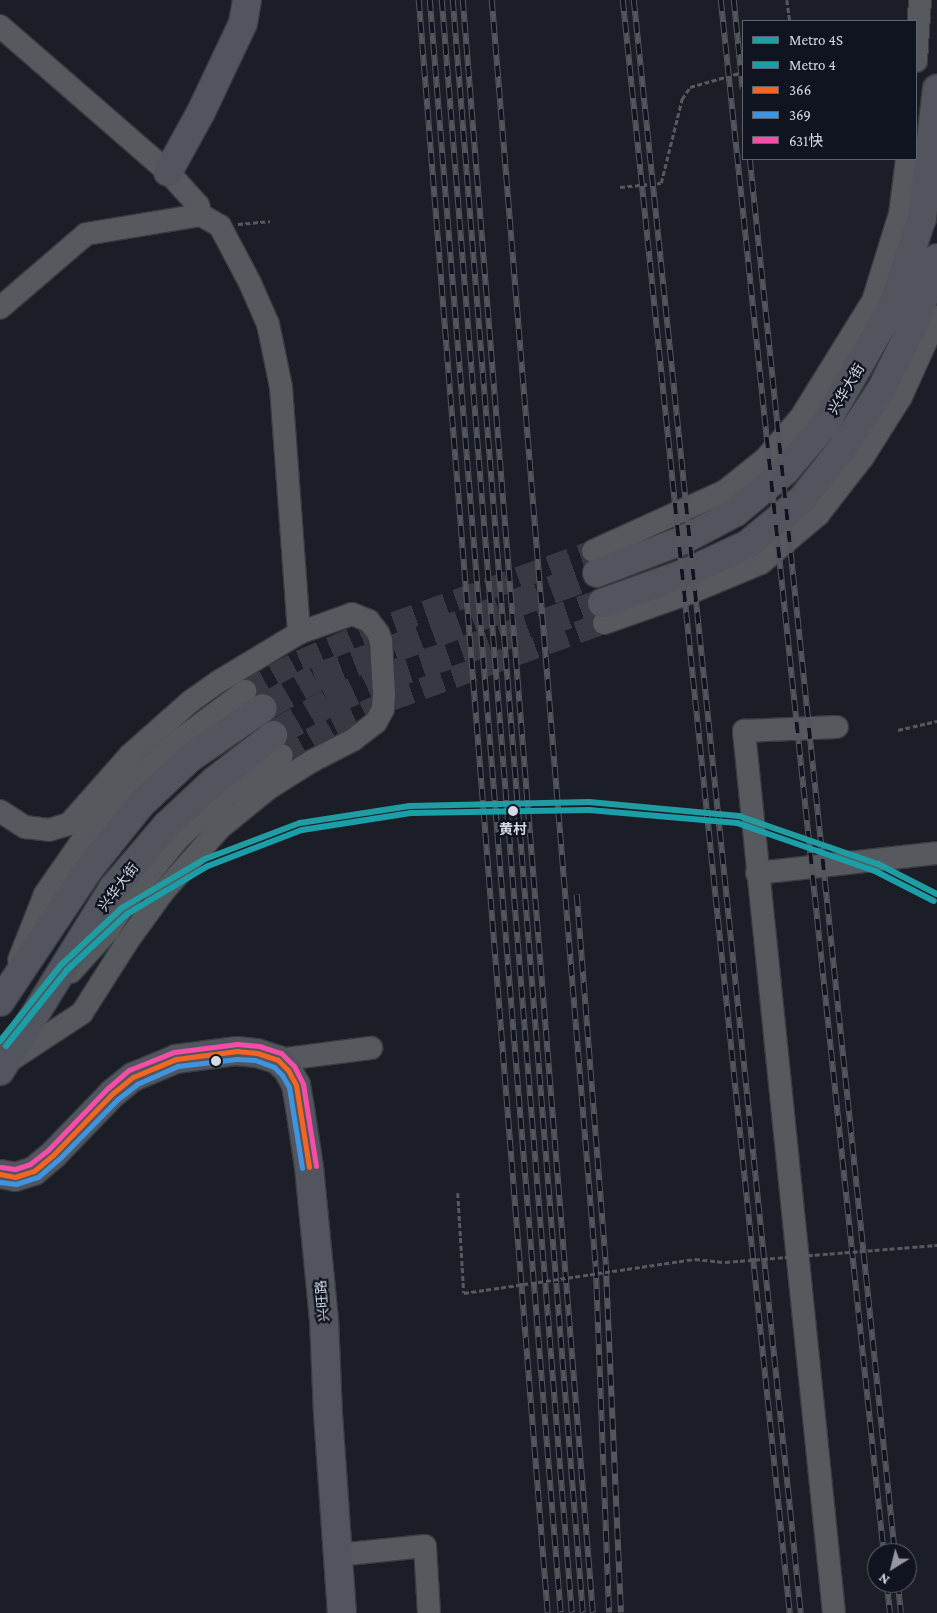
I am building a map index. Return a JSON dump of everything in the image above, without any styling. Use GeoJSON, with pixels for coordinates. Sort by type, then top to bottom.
{"type":"FeatureCollection","features":[{"type":"Feature","properties":{"kind":"main road"},"geometry":{"type":"LineString","coordinates":[[168,172],[201,112],[243,23],[247,0]]}},
{"type":"Feature","properties":{"kind":"main road","name":"兴华大街"},"geometry":{"type":"LineString","coordinates":[[595,562],[681,541],[736,512],[785,471],[824,426],[893,306],[922,218],[937,89]]}},
{"type":"Feature","properties":{"kind":"main road","name":"兴华大街"},"geometry":{"type":"LineString","coordinates":[[603,613],[748,544],[802,499],[845,444],[882,388],[918,315],[937,258]]}},
{"type":"Feature","properties":{"kind":"main road"},"geometry":{"type":"LineString","coordinates":[[4,997],[90,869],[141,804],[254,699]]}},
{"type":"Feature","properties":{"kind":"main road","name":"兴华大街"},"geometry":{"type":"LineString","coordinates":[[2,1067],[113,888],[161,832],[214,781],[277,745]]}},
{"type":"Feature","properties":{"kind":"main road"},"geometry":{"type":"LineString","coordinates":[[0,1174],[15,1178],[34,1171],[54,1154],[113,1092],[133,1077],[176,1059],[238,1051],[257,1053],[278,1060]]}},
{"type":"Feature","properties":{"kind":"main road","name":"兴旺路"},"geometry":{"type":"LineString","coordinates":[[278,1060],[288,1070],[296,1086],[309,1167],[324,1319],[328,1414],[342,1613]]}},
{"type":"Feature","properties":{"kind":"street"},"geometry":{"type":"LineString","coordinates":[[917,46],[920,0]]}},
{"type":"Feature","properties":{"kind":"street"},"geometry":{"type":"LineString","coordinates":[[0,26],[168,172],[210,220],[250,282],[268,324],[281,387],[299,633]]}},
{"type":"Feature","properties":{"kind":"street"},"geometry":{"type":"LineString","coordinates":[[595,562],[725,492],[766,458],[801,417],[873,301],[900,214],[907,160]]}},
{"type":"Feature","properties":{"kind":"street"},"geometry":{"type":"LineString","coordinates":[[0,308],[86,234],[210,220]]}},
{"type":"Feature","properties":{"kind":"street"},"geometry":{"type":"LineString","coordinates":[[603,613],[689,593],[760,563],[818,515],[863,457],[901,397],[937,317]]}},
{"type":"Feature","properties":{"kind":"street"},"geometry":{"type":"LineString","coordinates":[[0,811],[24,827],[49,830],[69,824],[130,755],[192,701],[218,682],[299,633],[352,614],[369,621],[378,633],[381,641],[383,709],[376,722],[354,740],[312,760],[269,788],[220,828],[163,892],[127,942],[82,1013],[2,1067]]}},
{"type":"Feature","properties":{"kind":"street"},"geometry":{"type":"LineString","coordinates":[[834,1613],[744,731],[837,727]]}},
{"type":"Feature","properties":{"kind":"street"},"geometry":{"type":"LineString","coordinates":[[757,873],[937,853]]}},
{"type":"Feature","properties":{"kind":"street"},"geometry":{"type":"LineString","coordinates":[[278,1060],[372,1048]]}},
{"type":"Feature","properties":{"kind":"street"},"geometry":{"type":"LineString","coordinates":[[338,1555],[425,1546],[429,1613]]}},
{"type":"Feature","properties":{"kind":"path"},"geometry":{"type":"LineString","coordinates":[[787,0],[790,20]]}},
{"type":"Feature","properties":{"kind":"path"},"geometry":{"type":"LineString","coordinates":[[620,187],[661,183],[682,99],[690,87],[742,72]]}},
{"type":"Feature","properties":{"kind":"path"},"geometry":{"type":"LineString","coordinates":[[210,220],[270,220]]}},
{"type":"Feature","properties":{"kind":"path"},"geometry":{"type":"LineString","coordinates":[[898,730],[937,721]]}},
{"type":"Feature","properties":{"kind":"path"},"geometry":{"type":"LineString","coordinates":[[458,1193],[464,1293],[695,1259],[725,1262],[937,1245]]}},
{"type":"Feature","properties":{"kind":"tunnel"},"geometry":{"type":"LineString","coordinates":[[245,691],[300,661],[363,634],[593,551]]}},
{"type":"Feature","properties":{"kind":"tunnel"},"geometry":{"type":"LineString","coordinates":[[263,708],[315,678],[597,573]]}},
{"type":"Feature","properties":{"kind":"tunnel"},"geometry":{"type":"LineString","coordinates":[[273,735],[328,703],[382,678],[602,603]]}},
{"type":"Feature","properties":{"kind":"tunnel"},"geometry":{"type":"LineString","coordinates":[[282,755],[334,726],[391,700],[604,623]]}},
{"type":"Feature","properties":{"kind":"railway"},"geometry":{"type":"LineString","coordinates":[[419,0],[548,1613]]}},
{"type":"Feature","properties":{"kind":"railway"},"geometry":{"type":"LineString","coordinates":[[430,0],[561,1613]]}},
{"type":"Feature","properties":{"kind":"railway"},"geometry":{"type":"LineString","coordinates":[[442,0],[572,1613]]}},
{"type":"Feature","properties":{"kind":"railway"},"geometry":{"type":"LineString","coordinates":[[453,0],[583,1613]]}},
{"type":"Feature","properties":{"kind":"railway"},"geometry":{"type":"LineString","coordinates":[[463,0],[593,1613]]}},
{"type":"Feature","properties":{"kind":"railway"},"geometry":{"type":"LineString","coordinates":[[492,0],[596,1267],[609,1613]]}},
{"type":"Feature","properties":{"kind":"railway"},"geometry":{"type":"LineString","coordinates":[[623,0],[790,1613]]}},
{"type":"Feature","properties":{"kind":"railway"},"geometry":{"type":"LineString","coordinates":[[634,0],[801,1613]]}},
{"type":"Feature","properties":{"kind":"railway"},"geometry":{"type":"LineString","coordinates":[[721,0],[883,1543]]}},
{"type":"Feature","properties":{"kind":"railway"},"geometry":{"type":"LineString","coordinates":[[734,0],[742,80]]}},
{"type":"Feature","properties":{"kind":"railway"},"geometry":{"type":"LineString","coordinates":[[750,160],[894,1543]]}},
{"type":"Feature","properties":{"kind":"railway"},"geometry":{"type":"LineString","coordinates":[[577,895],[606,1265],[621,1613]]}},
{"type":"Feature","properties":{"kind":"railway"},"geometry":{"type":"LineString","coordinates":[[888,1593],[890,1613]]}},
{"type":"Feature","properties":{"kind":"railway"},"geometry":{"type":"LineString","coordinates":[[899,1593],[901,1613]]}},
{"type":"Feature","properties":{"kind":"metro line","name":"4S"},"geometry":{"type":"LineString","coordinates":[[0,1041],[61,965],[122,908],[205,859],[300,823],[410,806],[589,802],[739,816],[878,864],[937,894]]}},
{"type":"Feature","properties":{"kind":"metro line","name":"4"},"geometry":{"type":"LineString","coordinates":[[6,1046],[67,970],[127,914],[208,866],[302,830],[411,813],[589,810],[737,823],[875,871],[934,901]]}},
{"type":"Feature","properties":{"kind":"transit line","name":"631快"},"geometry":{"type":"LineString","coordinates":[[1,1167],[15,1169],[30,1164],[49,1149],[108,1088],[129,1070],[174,1052],[237,1044],[259,1046],[281,1053],[294,1066],[303,1084],[316,1166]]}},
{"type":"Feature","properties":{"kind":"transit line","name":"366"},"geometry":{"type":"LineString","coordinates":[[0,1174],[15,1177],[34,1171],[54,1154],[113,1093],[133,1077],[176,1059],[237,1051],[257,1053],[278,1060],[288,1070],[296,1085],[309,1167]]}},
{"type":"Feature","properties":{"kind":"transit line","name":"369"},"geometry":{"type":"LineString","coordinates":[[0,1182],[16,1184],[38,1177],[59,1159],[118,1099],[137,1084],[178,1066],[237,1059],[255,1060],[274,1067],[282,1075],[289,1087],[302,1168]]}},
{"type":"Feature","properties":{"kind":"place","name":"黄村"},"geometry":{"type":"Point","coordinates":[513,811]}}]}
